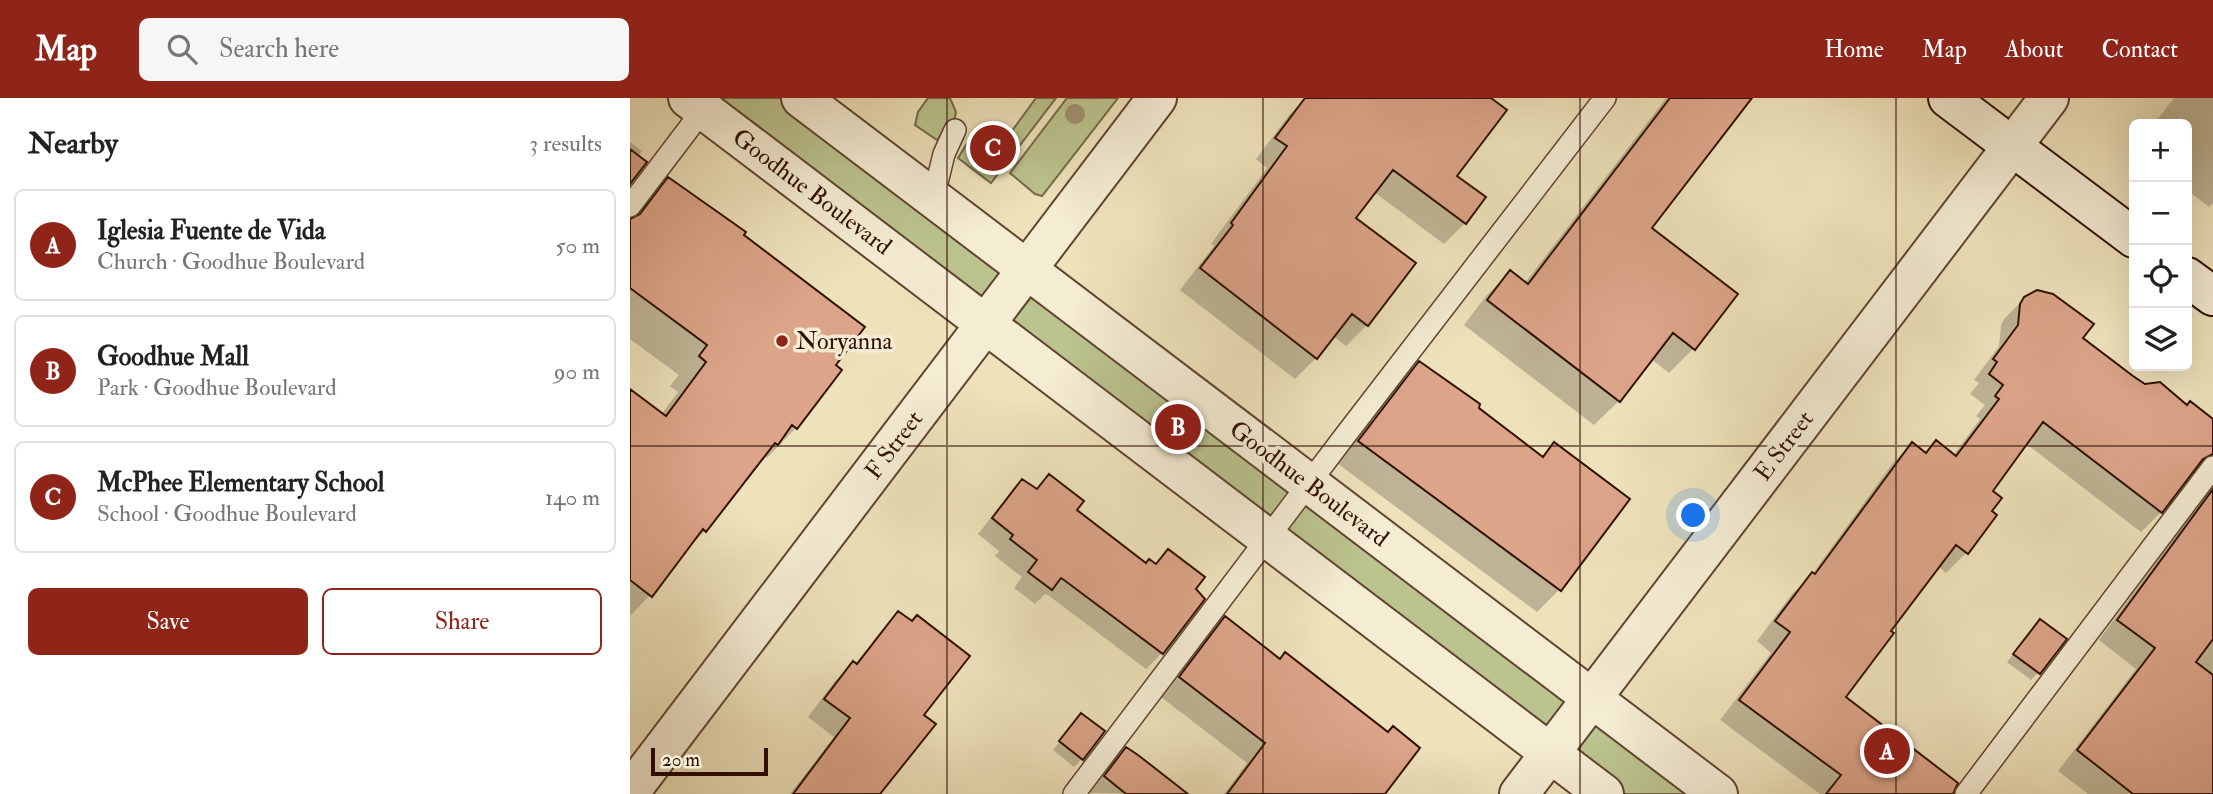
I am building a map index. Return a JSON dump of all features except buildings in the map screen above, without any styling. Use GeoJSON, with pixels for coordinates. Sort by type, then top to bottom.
{"type":"FeatureCollection","features":[{"type":"Feature","properties":{"kind":"street","name":"Goodhue Boulevard"},"geometry":{"type":"LineString","coordinates":[[801,98],[1718,794]]}},
{"type":"Feature","properties":{"kind":"street","name":"F Street"},"geometry":{"type":"LineString","coordinates":[[630,792],[1157,98]]}},
{"type":"Feature","properties":{"kind":"street"},"geometry":{"type":"LineString","coordinates":[[1948,98],[2129,234]]}},
{"type":"Feature","properties":{"kind":"street","name":"E Street"},"geometry":{"type":"LineString","coordinates":[[1519,794],[2049,98]]}},
{"type":"Feature","properties":{"kind":"street","name":"Goodhue Boulevard"},"geometry":{"type":"LineString","coordinates":[[701,102],[1604,794]]}},
{"type":"Feature","properties":{"kind":"street"},"geometry":{"type":"LineString","coordinates":[[2192,281],[2213,296]]}},
{"type":"Feature","properties":{"kind":"lane"},"geometry":{"type":"LineString","coordinates":[[1074,794],[1605,98]]}},
{"type":"Feature","properties":{"kind":"lane"},"geometry":{"type":"LineString","coordinates":[[630,206],[701,102]]}},
{"type":"Feature","properties":{"kind":"lane"},"geometry":{"type":"LineString","coordinates":[[933,199],[944,154],[955,130]]}},
{"type":"Feature","properties":{"kind":"lane"},"geometry":{"type":"LineString","coordinates":[[1966,794],[2213,467]]}},
{"type":"Feature","properties":{"kind":"green space"},"geometry":{"type":"Polygon","coordinates":[[[688,98],[801,98],[1718,794],[1604,794],[688,98]]]}},
{"type":"Feature","properties":{"kind":"green space"},"geometry":{"type":"Polygon","coordinates":[[[928,98],[950,98],[956,112],[937,140],[915,125],[918,112],[928,98]]]}},
{"type":"Feature","properties":{"kind":"green space"},"geometry":{"type":"Polygon","coordinates":[[[1036,98],[1056,98],[991,183],[958,158],[974,132],[1009,135],[1036,98]]]}},
{"type":"Feature","properties":{"kind":"green space"},"geometry":{"type":"Polygon","coordinates":[[[1067,98],[1118,98],[1042,196],[1035,194],[1010,173],[1067,98]]]}},
{"type":"Feature","properties":{"kind":"place","name":"McPhee Elementary School"},"geometry":{"type":"Point","coordinates":[993,148]}},
{"type":"Feature","properties":{"kind":"place","name":"Noryanna"},"geometry":{"type":"Point","coordinates":[782,341]}},
{"type":"Feature","properties":{"kind":"place","name":"Goodhue Mall"},"geometry":{"type":"Point","coordinates":[1178,427]}},
{"type":"Feature","properties":{"kind":"place","name":"Iglesia Fuente de Vida"},"geometry":{"type":"Point","coordinates":[1887,751]}}]}
